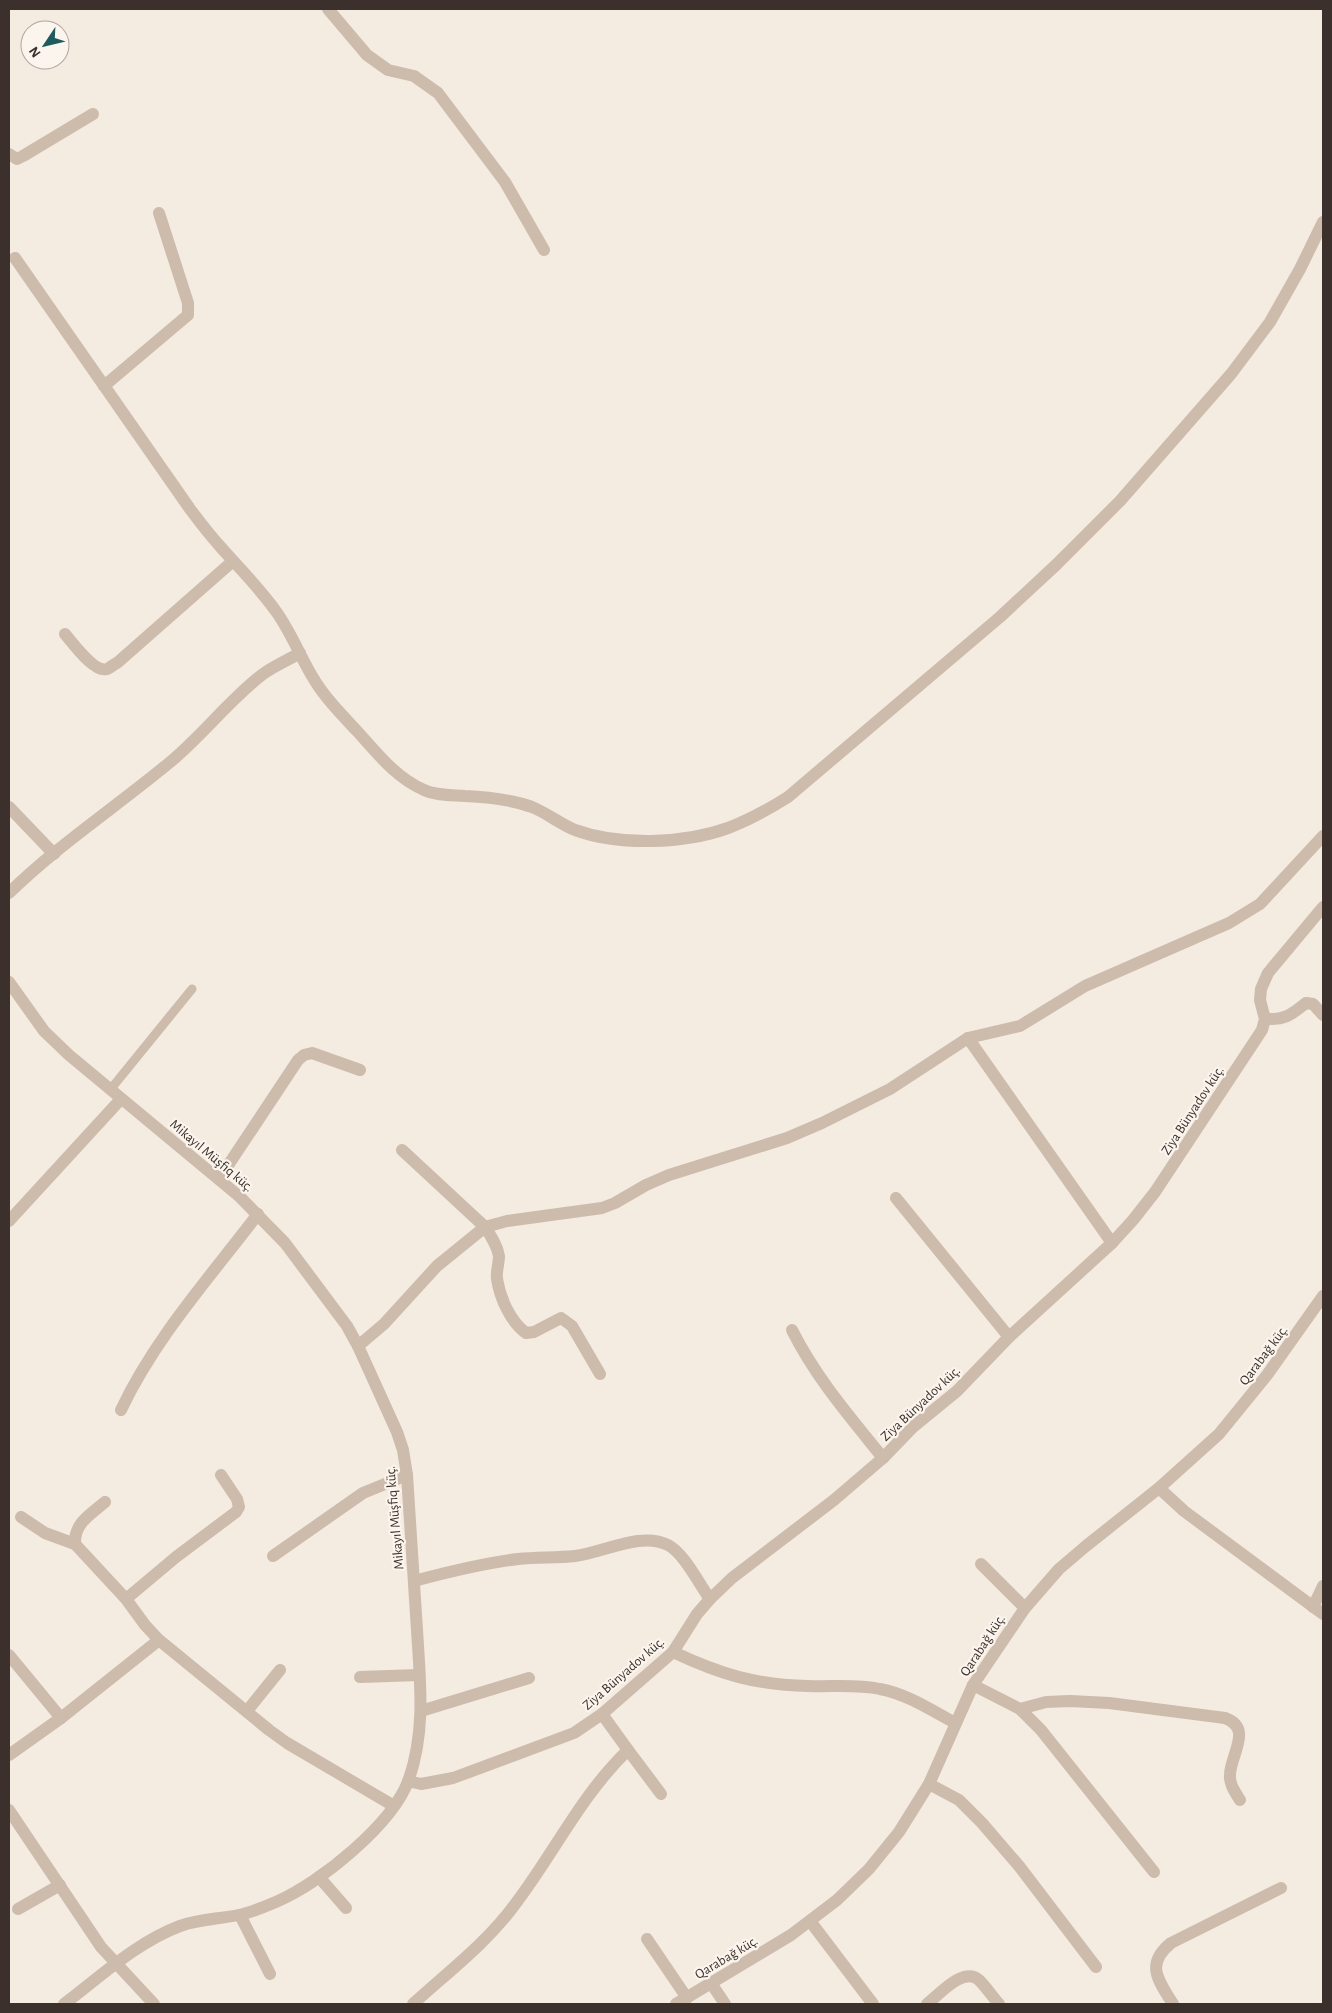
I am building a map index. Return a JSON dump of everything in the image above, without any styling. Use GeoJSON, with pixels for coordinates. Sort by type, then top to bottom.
{"type":"FeatureCollection","features":[{"type":"Feature","properties":{"kind":"street"},"geometry":{"type":"LineString","coordinates":[[328,9],[367,55],[388,70],[414,76],[438,93],[505,182],[544,250]]}},
{"type":"Feature","properties":{"kind":"street"},"geometry":{"type":"LineString","coordinates":[[9,154],[17,159],[93,114]]}},
{"type":"Feature","properties":{"kind":"street"},"geometry":{"type":"LineString","coordinates":[[104,386],[188,315],[188,303],[160,213]]}},
{"type":"Feature","properties":{"kind":"street"},"geometry":{"type":"LineString","coordinates":[[15,258],[190,509],[233,561],[258,587],[276,611],[328,700],[392,770],[409,783],[438,795],[486,797],[514,801],[533,808],[575,829],[604,838],[632,841],[699,836],[728,828],[758,815],[788,797],[1000,617],[1057,564],[1120,501],[1231,374],[1270,322],[1300,269],[1323,222]]}},
{"type":"Feature","properties":{"kind":"street"},"geometry":{"type":"LineString","coordinates":[[65,634],[86,659],[99,668],[106,670],[117,663],[233,561]]}},
{"type":"Feature","properties":{"kind":"street"},"geometry":{"type":"LineString","coordinates":[[9,894],[81,830],[168,764],[200,737],[243,691],[257,679],[300,653]]}},
{"type":"Feature","properties":{"kind":"street"},"geometry":{"type":"LineString","coordinates":[[9,807],[54,854]]}},
{"type":"Feature","properties":{"kind":"street"},"geometry":{"type":"LineString","coordinates":[[358,1346],[384,1324],[437,1266],[485,1227],[507,1221],[602,1208],[669,1175],[787,1138],[822,1123],[890,1089],[968,1038],[1020,1026],[1085,986],[1230,923],[1260,904],[1323,836]]}},
{"type":"Feature","properties":{"kind":"street"},"geometry":{"type":"LineString","coordinates":[[1323,906],[1268,973],[1261,989],[1260,1000],[1265,1019],[1279,1020],[1306,1004],[1312,1004],[1323,1015]]}},
{"type":"Feature","properties":{"kind":"street","name":"Mikayıl Müşfiq küç."},"geometry":{"type":"LineString","coordinates":[[9,982],[44,1031],[69,1055],[218,1179],[258,1214],[286,1243],[336,1311],[358,1346],[397,1432],[403,1450],[407,1475],[420,1676],[421,1711],[417,1744],[408,1781],[381,1824],[363,1841],[318,1877],[281,1900],[240,1915],[193,1922],[178,1927],[137,1949],[64,2004]]}},
{"type":"Feature","properties":{"kind":"street","name":"Ziya Bünyadov küç."},"geometry":{"type":"LineString","coordinates":[[408,1781],[421,1784],[453,1778],[567,1736],[602,1714],[673,1652],[698,1614],[710,1599],[732,1578],[834,1500],[883,1458],[913,1427],[957,1391],[1009,1336],[1112,1243],[1155,1192],[1262,1030],[1265,1019]]}},
{"type":"Feature","properties":{"kind":"street"},"geometry":{"type":"LineString","coordinates":[[968,1038],[1112,1243]]}},
{"type":"Feature","properties":{"kind":"street"},"geometry":{"type":"LineString","coordinates":[[218,1179],[298,1060],[304,1055],[312,1053],[360,1070]]}},
{"type":"Feature","properties":{"kind":"street"},"geometry":{"type":"LineString","coordinates":[[9,1221],[121,1099]]}},
{"type":"Feature","properties":{"kind":"street"},"geometry":{"type":"LineString","coordinates":[[402,1150],[485,1227],[495,1243],[499,1256],[496,1277],[503,1302],[520,1328],[526,1333],[534,1332],[561,1318],[567,1321],[572,1326],[600,1374]]}},
{"type":"Feature","properties":{"kind":"street"},"geometry":{"type":"LineString","coordinates":[[896,1198],[1009,1336]]}},
{"type":"Feature","properties":{"kind":"street"},"geometry":{"type":"LineString","coordinates":[[121,1410],[129,1393],[168,1331],[258,1214]]}},
{"type":"Feature","properties":{"kind":"street","name":"Qarabağ küç."},"geometry":{"type":"LineString","coordinates":[[676,2004],[791,1935],[837,1900],[870,1869],[899,1832],[929,1784],[973,1685],[1025,1608],[1059,1570],[1159,1488],[1219,1434],[1300,1330],[1323,1296]]}},
{"type":"Feature","properties":{"kind":"street"},"geometry":{"type":"LineString","coordinates":[[792,1330],[803,1353],[820,1379],[883,1458]]}},
{"type":"Feature","properties":{"kind":"street"},"geometry":{"type":"LineString","coordinates":[[126,1599],[176,1556],[236,1512],[239,1507],[237,1499],[221,1475]]}},
{"type":"Feature","properties":{"kind":"street"},"geometry":{"type":"LineString","coordinates":[[273,1556],[364,1493],[407,1475]]}},
{"type":"Feature","properties":{"kind":"street"},"geometry":{"type":"LineString","coordinates":[[1159,1488],[1184,1511],[1318,1611],[1323,1586]]}},
{"type":"Feature","properties":{"kind":"street"},"geometry":{"type":"LineString","coordinates":[[75,1544],[74,1533],[84,1519],[106,1502]]}},
{"type":"Feature","properties":{"kind":"street"},"geometry":{"type":"LineString","coordinates":[[21,1517],[45,1533],[75,1544],[126,1599],[145,1625],[159,1640],[287,1743],[394,1806]]}},
{"type":"Feature","properties":{"kind":"street"},"geometry":{"type":"LineString","coordinates":[[414,1581],[476,1565],[517,1559],[577,1556],[624,1544],[653,1541],[668,1546],[679,1555],[710,1599]]}},
{"type":"Feature","properties":{"kind":"street"},"geometry":{"type":"LineString","coordinates":[[981,1564],[1025,1608]]}},
{"type":"Feature","properties":{"kind":"street"},"geometry":{"type":"LineString","coordinates":[[9,1755],[61,1718],[159,1640]]}},
{"type":"Feature","properties":{"kind":"street"},"geometry":{"type":"LineString","coordinates":[[673,1652],[710,1669],[768,1684],[858,1686],[904,1695],[956,1723]]}},
{"type":"Feature","properties":{"kind":"street"},"geometry":{"type":"LineString","coordinates":[[9,1655],[61,1718]]}},
{"type":"Feature","properties":{"kind":"street"},"geometry":{"type":"LineString","coordinates":[[247,1711],[280,1670]]}},
{"type":"Feature","properties":{"kind":"street"},"geometry":{"type":"LineString","coordinates":[[360,1678],[420,1676]]}},
{"type":"Feature","properties":{"kind":"street"},"geometry":{"type":"LineString","coordinates":[[421,1711],[529,1678]]}},
{"type":"Feature","properties":{"kind":"street"},"geometry":{"type":"LineString","coordinates":[[973,1685],[1020,1709],[1041,1730],[1154,1872]]}},
{"type":"Feature","properties":{"kind":"street"},"geometry":{"type":"LineString","coordinates":[[1020,1709],[1046,1702],[1099,1702],[1225,1718],[1235,1722],[1239,1729],[1239,1736],[1230,1774],[1231,1785],[1240,1800]]}},
{"type":"Feature","properties":{"kind":"street"},"geometry":{"type":"LineString","coordinates":[[602,1714],[661,1794]]}},
{"type":"Feature","properties":{"kind":"street"},"geometry":{"type":"LineString","coordinates":[[413,2004],[485,1938],[514,1906],[539,1872],[594,1787],[628,1750]]}},
{"type":"Feature","properties":{"kind":"street"},"geometry":{"type":"LineString","coordinates":[[929,1784],[959,1800],[982,1823],[1019,1866],[1096,1967]]}},
{"type":"Feature","properties":{"kind":"street"},"geometry":{"type":"LineString","coordinates":[[9,1810],[101,1947],[154,2004]]}},
{"type":"Feature","properties":{"kind":"street"},"geometry":{"type":"LineString","coordinates":[[318,1877],[346,1908]]}},
{"type":"Feature","properties":{"kind":"street"},"geometry":{"type":"LineString","coordinates":[[18,1909],[60,1885]]}},
{"type":"Feature","properties":{"kind":"street"},"geometry":{"type":"LineString","coordinates":[[1173,2004],[1156,1972],[1156,1961],[1162,1951],[1172,1943],[1281,1888]]}},
{"type":"Feature","properties":{"kind":"street"},"geometry":{"type":"LineString","coordinates":[[240,1915],[270,1974]]}},
{"type":"Feature","properties":{"kind":"street"},"geometry":{"type":"LineString","coordinates":[[810,1921],[873,2004]]}},
{"type":"Feature","properties":{"kind":"street"},"geometry":{"type":"LineString","coordinates":[[647,1939],[687,1998]]}},
{"type":"Feature","properties":{"kind":"street"},"geometry":{"type":"LineString","coordinates":[[927,2004],[963,1976],[971,1975],[978,1979],[999,2004]]}},
{"type":"Feature","properties":{"kind":"street"},"geometry":{"type":"LineString","coordinates":[[711,1983],[724,2004]]}},
{"type":"Feature","properties":{"kind":"lane"},"geometry":{"type":"LineString","coordinates":[[110,1090],[192,989]]}}]}
